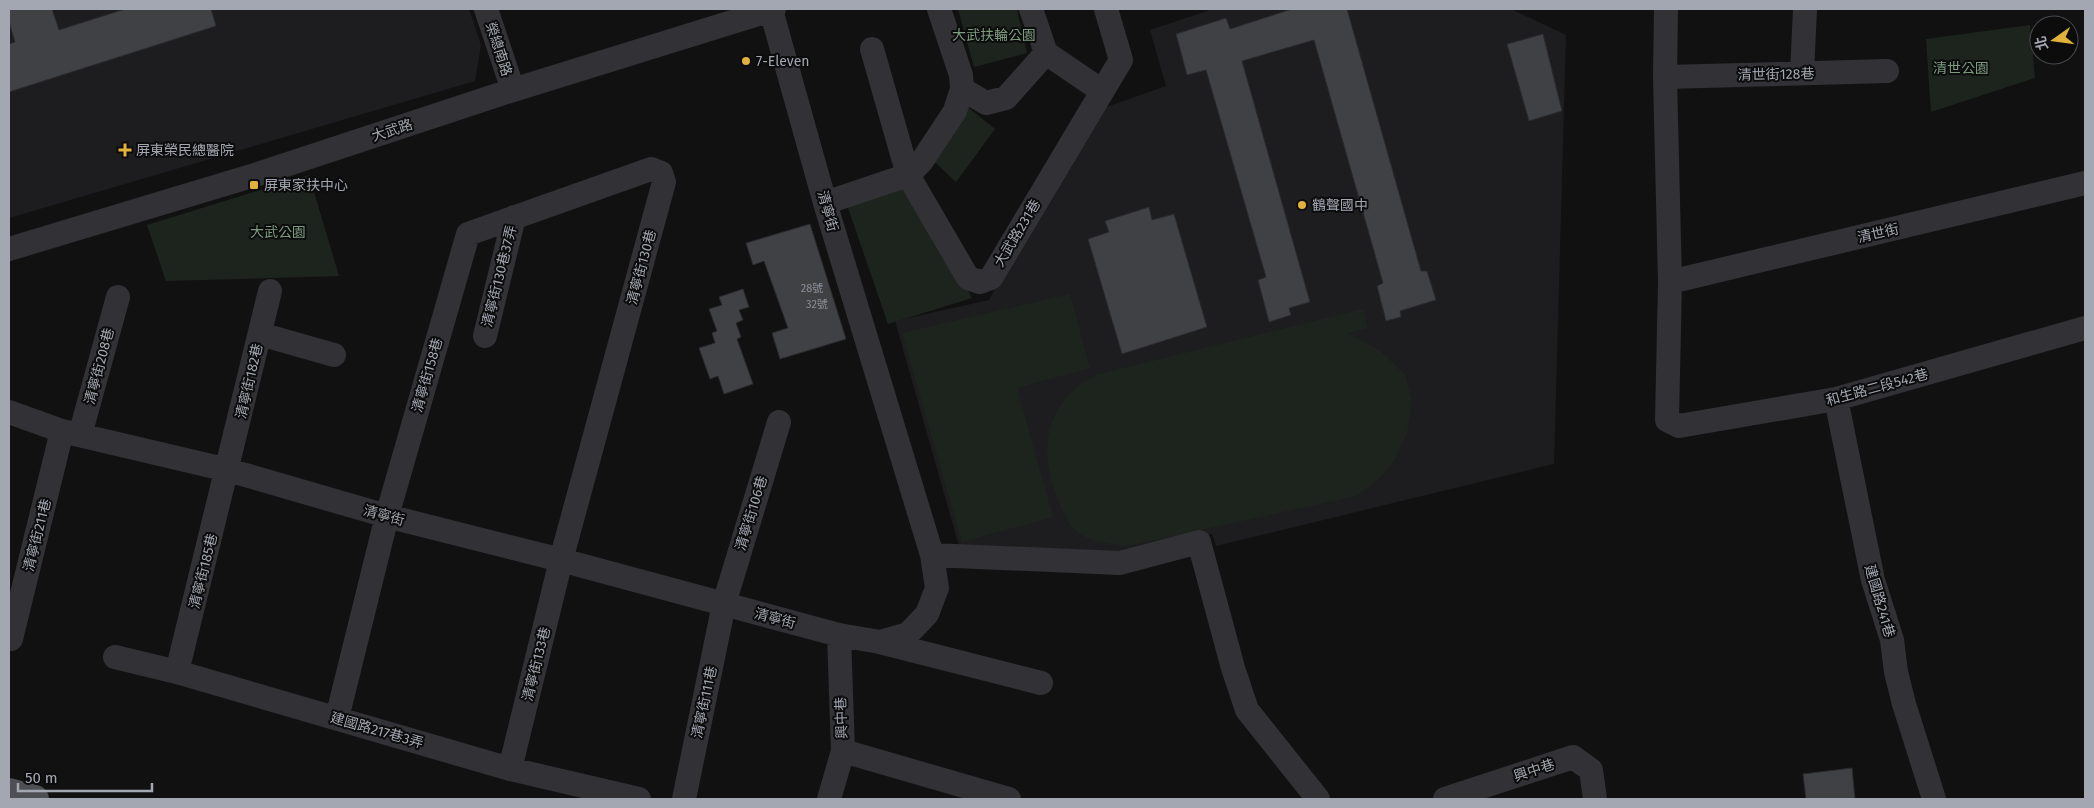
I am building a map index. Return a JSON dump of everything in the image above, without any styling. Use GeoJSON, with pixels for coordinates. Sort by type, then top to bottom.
{"type":"FeatureCollection","features":[{"type":"Feature","properties":{"kind":"main road"},"geometry":{"type":"LineString","coordinates":[[9,792],[35,799]]}},
{"type":"Feature","properties":{"kind":"street","name":"榮總南路"},"geometry":{"type":"LineString","coordinates":[[486,9],[513,90]]}},
{"type":"Feature","properties":{"kind":"street","name":"大武路"},"geometry":{"type":"LineString","coordinates":[[9,249],[258,174],[513,90],[772,9]]}},
{"type":"Feature","properties":{"kind":"street","name":"清寧街"},"geometry":{"type":"LineString","coordinates":[[9,412],[71,433],[228,470],[387,516],[561,560],[839,635],[880,642],[908,634],[927,614],[938,588],[932,555],[825,203],[772,9]]}},
{"type":"Feature","properties":{"kind":"street"},"geometry":{"type":"LineString","coordinates":[[825,203],[908,175],[922,162],[955,111],[962,90],[961,75],[939,9]]}},
{"type":"Feature","properties":{"kind":"street"},"geometry":{"type":"LineString","coordinates":[[1031,9],[1046,53],[1102,91]]}},
{"type":"Feature","properties":{"kind":"street","name":"大武路231巷"},"geometry":{"type":"LineString","coordinates":[[872,49],[908,175],[968,278],[980,282],[990,278],[1121,60],[1106,9]]}},
{"type":"Feature","properties":{"kind":"street"},"geometry":{"type":"LineString","coordinates":[[1666,9],[1665,77],[1670,282]]}},
{"type":"Feature","properties":{"kind":"street"},"geometry":{"type":"LineString","coordinates":[[1802,73],[1805,9]]}},
{"type":"Feature","properties":{"kind":"street"},"geometry":{"type":"LineString","coordinates":[[962,90],[986,103],[1006,98],[1046,53]]}},
{"type":"Feature","properties":{"kind":"street","name":"清世街128巷"},"geometry":{"type":"LineString","coordinates":[[1665,77],[1887,71]]}},
{"type":"Feature","properties":{"kind":"street","name":"清寧街130巷"},"geometry":{"type":"LineString","coordinates":[[468,234],[642,170],[651,169],[661,172],[664,182],[561,560]]}},
{"type":"Feature","properties":{"kind":"street","name":"清世街"},"geometry":{"type":"LineString","coordinates":[[1670,282],[2085,183]]}},
{"type":"Feature","properties":{"kind":"street","name":"清寧街130巷37弄"},"geometry":{"type":"LineString","coordinates":[[485,336],[514,217]]}},
{"type":"Feature","properties":{"kind":"street","name":"清寧街158巷"},"geometry":{"type":"LineString","coordinates":[[337,718],[387,516],[468,234]]}},
{"type":"Feature","properties":{"kind":"street","name":"和生路二段542巷"},"geometry":{"type":"LineString","coordinates":[[1670,282],[1667,420],[1679,426],[1836,399],[2085,328]]}},
{"type":"Feature","properties":{"kind":"street","name":"清寧街182巷"},"geometry":{"type":"LineString","coordinates":[[228,470],[270,291]]}},
{"type":"Feature","properties":{"kind":"street","name":"清寧街208巷"},"geometry":{"type":"LineString","coordinates":[[71,433],[118,297]]}},
{"type":"Feature","properties":{"kind":"street"},"geometry":{"type":"LineString","coordinates":[[260,334],[334,355]]}},
{"type":"Feature","properties":{"kind":"street","name":"建國路241巷"},"geometry":{"type":"LineString","coordinates":[[1836,399],[1873,580],[1892,640],[1896,672],[1904,704],[1934,799]]}},
{"type":"Feature","properties":{"kind":"street","name":"清寧街106巷"},"geometry":{"type":"LineString","coordinates":[[724,604],[778,422]]}},
{"type":"Feature","properties":{"kind":"street","name":"清寧街211巷"},"geometry":{"type":"LineString","coordinates":[[10,639],[71,433]]}},
{"type":"Feature","properties":{"kind":"street","name":"清寧街185巷"},"geometry":{"type":"LineString","coordinates":[[177,672],[228,470]]}},
{"type":"Feature","properties":{"kind":"street"},"geometry":{"type":"LineString","coordinates":[[932,555],[1120,563],[1199,542],[1233,668],[1247,710],[1318,799]]}},
{"type":"Feature","properties":{"kind":"street","name":"清寧街133巷"},"geometry":{"type":"LineString","coordinates":[[510,769],[561,560]]}},
{"type":"Feature","properties":{"kind":"street","name":"清寧街111巷"},"geometry":{"type":"LineString","coordinates":[[684,799],[724,604]]}},
{"type":"Feature","properties":{"kind":"street","name":"興中巷"},"geometry":{"type":"LineString","coordinates":[[829,799],[842,751],[839,635]]}},
{"type":"Feature","properties":{"kind":"street"},"geometry":{"type":"LineString","coordinates":[[880,642],[1041,683]]}},
{"type":"Feature","properties":{"kind":"street","name":"建國路217巷3弄"},"geometry":{"type":"LineString","coordinates":[[115,657],[177,672],[510,769],[639,799]]}},
{"type":"Feature","properties":{"kind":"street"},"geometry":{"type":"LineString","coordinates":[[842,751],[1009,799]]}},
{"type":"Feature","properties":{"kind":"street","name":"興中巷"},"geometry":{"type":"LineString","coordinates":[[1445,799],[1573,757],[1591,770],[1595,799]]}},
{"type":"Feature","properties":{"kind":"shaded area","name":"屏東榮民總醫院"},"geometry":{"type":"Polygon","coordinates":[[[9,9],[469,9],[481,45],[475,81],[9,218],[9,9]]]}},
{"type":"Feature","properties":{"kind":"shaded area","name":"鶴聲國中"},"geometry":{"type":"Polygon","coordinates":[[[1213,9],[1511,9],[1566,35],[1554,464],[1216,546],[1212,534],[1125,555],[959,546],[895,321],[989,300],[1098,110],[1166,86],[1150,30],[1213,9]]]}},
{"type":"Feature","properties":{"kind":"green space","name":"大武扶輪公園"},"geometry":{"type":"Polygon","coordinates":[[[958,9],[1017,9],[1027,53],[974,67],[958,9]]]}},
{"type":"Feature","properties":{"kind":"green space","name":"清世公園"},"geometry":{"type":"Polygon","coordinates":[[[2029,25],[2029,65],[2034,65],[2035,78],[1931,112],[1926,39],[2029,25]]]}},
{"type":"Feature","properties":{"kind":"green space"},"geometry":{"type":"Polygon","coordinates":[[[965,105],[995,129],[956,182],[926,154],[965,105]]]}},
{"type":"Feature","properties":{"kind":"green space","name":"大武公園"},"geometry":{"type":"Polygon","coordinates":[[[309,175],[339,276],[166,281],[147,225],[309,175]]]}},
{"type":"Feature","properties":{"kind":"green space"},"geometry":{"type":"Polygon","coordinates":[[[907,186],[933,223],[972,298],[888,324],[846,202],[907,186]]]}},
{"type":"Feature","properties":{"kind":"green space"},"geometry":{"type":"Polygon","coordinates":[[[1070,294],[1090,368],[1017,388],[1053,517],[962,542],[902,333],[1070,294]]]}},
{"type":"Feature","properties":{"kind":"green space"},"geometry":{"type":"Polygon","coordinates":[[[1363,309],[1368,328],[1348,333],[1379,350],[1405,375],[1412,401],[1407,433],[1397,456],[1381,477],[1356,496],[1128,546],[1091,539],[1078,533],[1070,524],[1061,508],[1051,480],[1047,453],[1048,440],[1051,426],[1063,402],[1081,385],[1095,375],[1363,309]]]}},
{"type":"Feature","properties":{"kind":"building"},"geometry":{"type":"Polygon","coordinates":[[[9,9],[52,9],[59,30],[125,9],[211,9],[216,26],[9,92],[9,44],[15,42],[9,22],[9,9]]]}},
{"type":"Feature","properties":{"kind":"building"},"geometry":{"type":"Polygon","coordinates":[[[1292,9],[1347,9],[1421,271],[1427,271],[1436,300],[1400,311],[1401,317],[1386,321],[1377,286],[1383,283],[1314,40],[1242,61],[1310,302],[1289,308],[1291,315],[1269,322],[1258,280],[1266,277],[1206,70],[1187,75],[1176,34],[1226,18],[1230,29],[1292,9]]]}},
{"type":"Feature","properties":{"kind":"building"},"geometry":{"type":"Polygon","coordinates":[[[1543,34],[1562,111],[1529,121],[1507,44],[1543,34]]]}},
{"type":"Feature","properties":{"kind":"building"},"geometry":{"type":"Polygon","coordinates":[[[1149,207],[1152,220],[1174,214],[1207,327],[1122,354],[1088,239],[1109,232],[1105,221],[1149,207]]]}},
{"type":"Feature","properties":{"kind":"building"},"geometry":{"type":"Polygon","coordinates":[[[810,224],[846,339],[780,359],[772,333],[788,328],[764,261],[753,265],[746,243],[810,224]]]}},
{"type":"Feature","properties":{"kind":"building"},"geometry":{"type":"Polygon","coordinates":[[[743,289],[749,307],[739,310],[743,320],[736,323],[741,337],[737,339],[753,384],[724,394],[718,376],[710,379],[699,348],[715,343],[712,333],[717,331],[709,309],[722,305],[719,297],[743,289]]]}},
{"type":"Feature","properties":{"kind":"building"},"geometry":{"type":"Polygon","coordinates":[[[1852,768],[1855,799],[1806,799],[1803,774],[1852,768]]]}},
{"type":"Feature","properties":{"kind":"place","name":"7-Eleven"},"geometry":{"type":"Point","coordinates":[746,61]}},
{"type":"Feature","properties":{"kind":"place","name":"屏東榮民總醫院"},"geometry":{"type":"Point","coordinates":[125,150]}},
{"type":"Feature","properties":{"kind":"place","name":"屏東家扶中心"},"geometry":{"type":"Point","coordinates":[254,185]}},
{"type":"Feature","properties":{"kind":"place","name":"鶴聲國中"},"geometry":{"type":"Point","coordinates":[1302,205]}}]}
